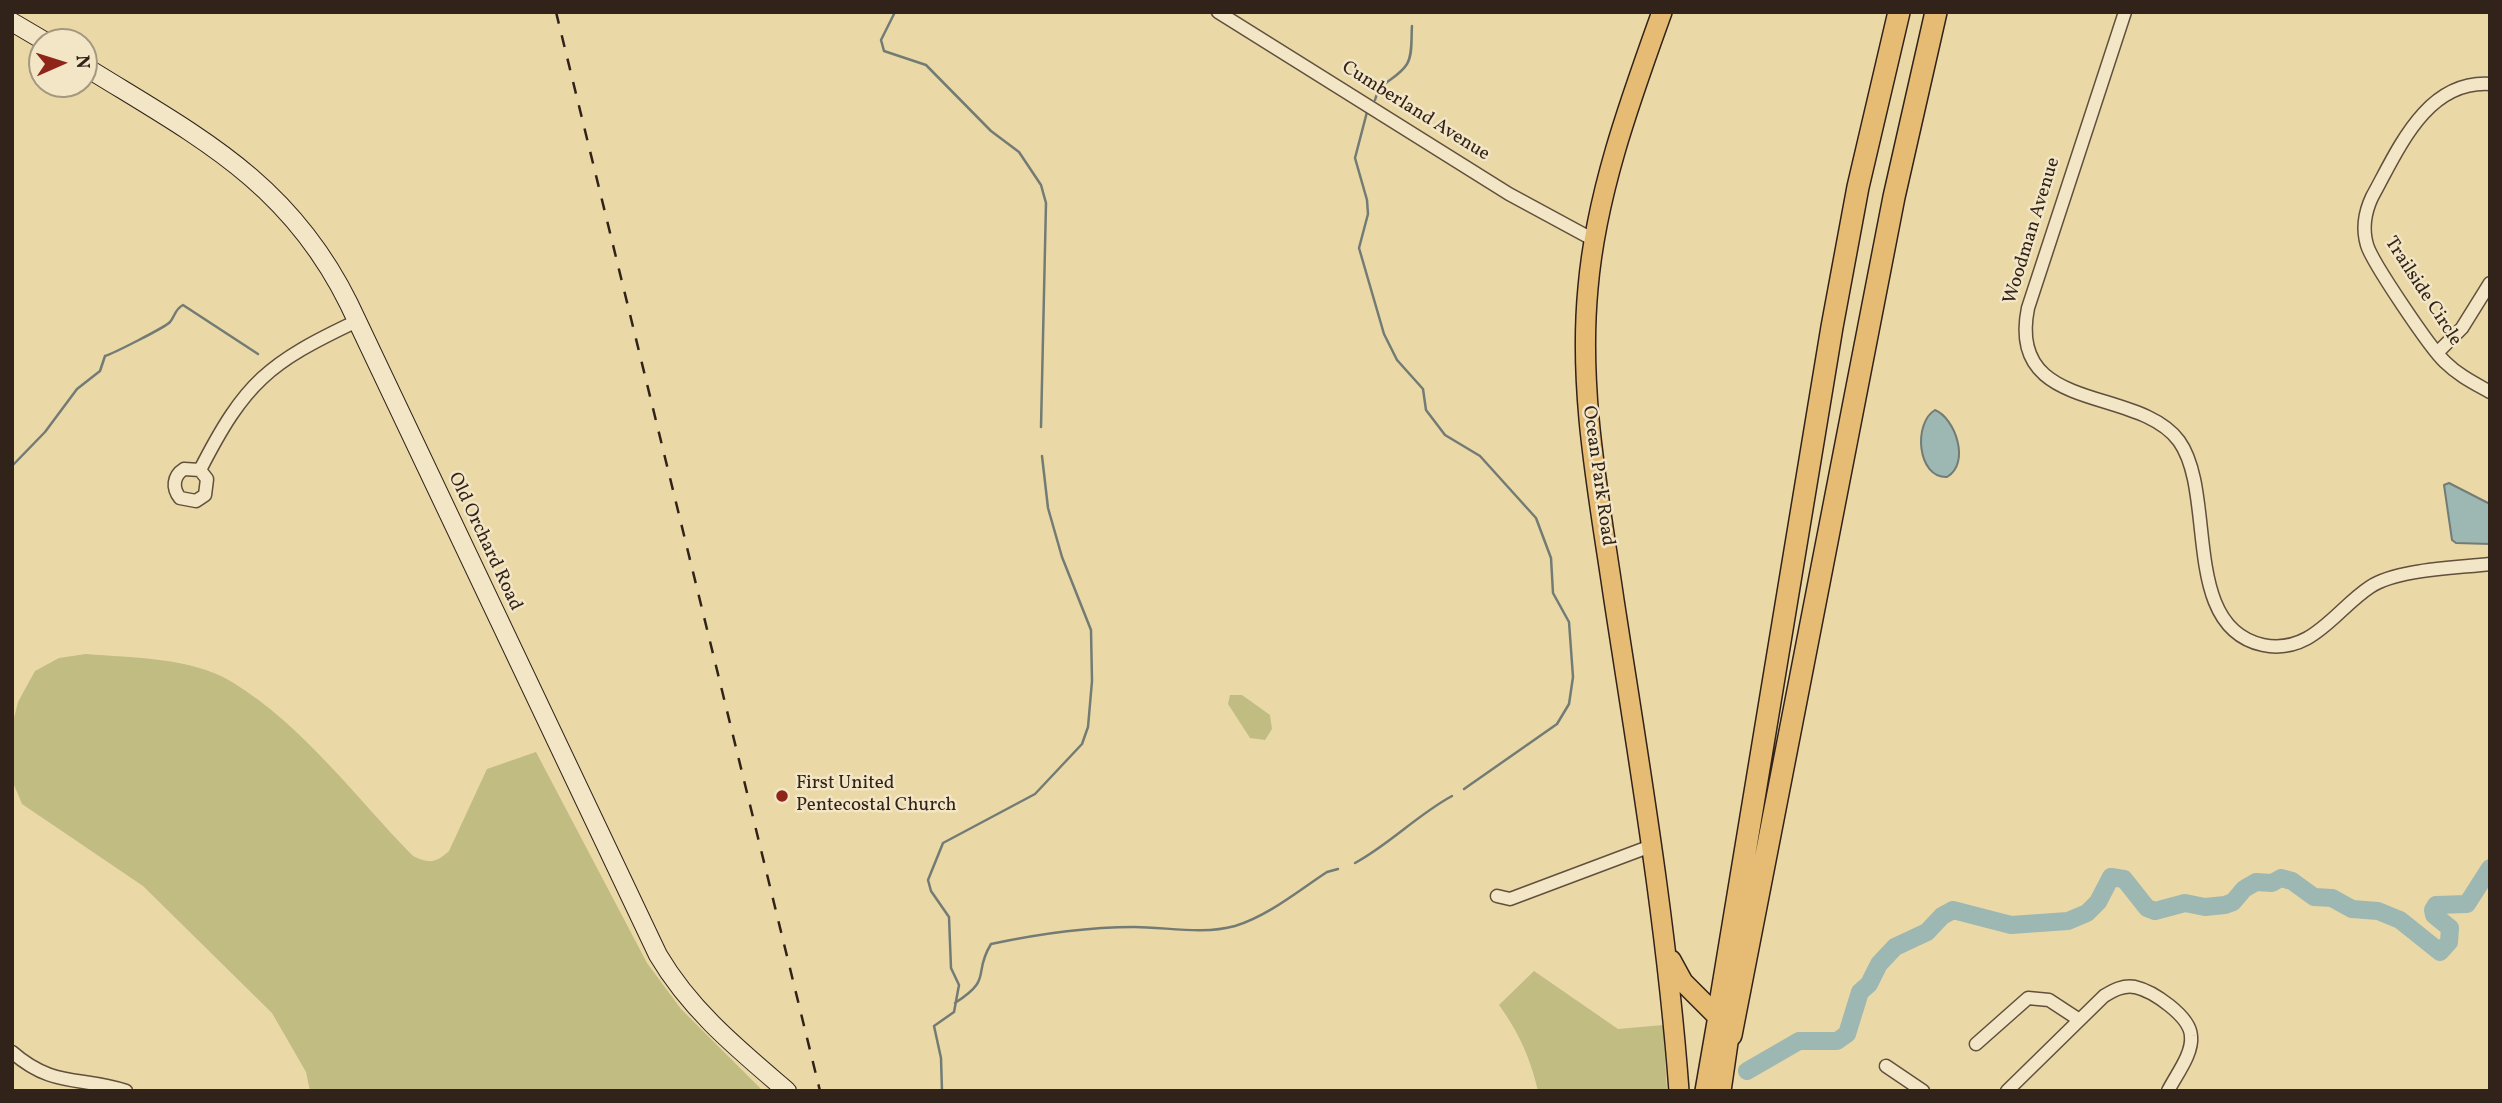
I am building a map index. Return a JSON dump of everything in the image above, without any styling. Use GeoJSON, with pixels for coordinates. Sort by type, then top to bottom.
{"type":"FeatureCollection","features":[{"type":"Feature","properties":{"kind":"highway"},"geometry":{"type":"LineString","coordinates":[[1718,1016],[1832,327],[1858,187],[1899,12]]}},
{"type":"Feature","properties":{"kind":"highway"},"geometry":{"type":"LineString","coordinates":[[1731,1035],[1894,197],[1936,12]]}},
{"type":"Feature","properties":{"kind":"main road","name":"Ocean Park Road"},"geometry":{"type":"LineString","coordinates":[[1662,12],[1616,151],[1594,240],[1586,304],[1586,397],[1666,946],[1679,1091]]}},
{"type":"Feature","properties":{"kind":"main road","name":"Ocean Park Road"},"geometry":{"type":"LineString","coordinates":[[1666,946],[1675,970],[1697,997],[1727,1024],[1731,1035]]}},
{"type":"Feature","properties":{"kind":"main road"},"geometry":{"type":"LineString","coordinates":[[1672,1010],[1680,1001],[1697,997]]}},
{"type":"Feature","properties":{"kind":"main road"},"geometry":{"type":"LineString","coordinates":[[1705,1091],[1718,1016]]}},
{"type":"Feature","properties":{"kind":"main road"},"geometry":{"type":"LineString","coordinates":[[1721,1091],[1731,1035]]}},
{"type":"Feature","properties":{"kind":"street","name":"Cumberland Avenue"},"geometry":{"type":"LineString","coordinates":[[1218,12],[1509,194],[1594,240]]}},
{"type":"Feature","properties":{"kind":"street","name":"Woodman Avenue"},"geometry":{"type":"LineString","coordinates":[[2125,12],[2028,308],[2027,342],[2038,367],[2049,378],[2066,388],[2153,421],[2177,438],[2189,467],[2215,603],[2231,628],[2250,640],[2278,647],[2298,644],[2320,631],[2380,581],[2490,564]]}},
{"type":"Feature","properties":{"kind":"street"},"geometry":{"type":"LineString","coordinates":[[12,22],[28,31]]}},
{"type":"Feature","properties":{"kind":"street","name":"Old Orchard Road"},"geometry":{"type":"LineString","coordinates":[[98,75],[211,145],[258,181],[310,238],[340,286],[659,955],[698,1012],[787,1091]]}},
{"type":"Feature","properties":{"kind":"street","name":"Trailside Circle"},"geometry":{"type":"LineString","coordinates":[[2490,84],[2457,87],[2429,105],[2377,189],[2365,218],[2365,235],[2371,254],[2437,353],[2460,374],[2490,392]]}},
{"type":"Feature","properties":{"kind":"street"},"geometry":{"type":"LineString","coordinates":[[2437,353],[2462,328],[2490,283]]}},
{"type":"Feature","properties":{"kind":"street"},"geometry":{"type":"LineString","coordinates":[[201,470],[235,407],[271,368],[313,341],[357,321]]}},
{"type":"Feature","properties":{"kind":"street"},"geometry":{"type":"LineString","coordinates":[[1497,896],[1510,899],[1651,846]]}},
{"type":"Feature","properties":{"kind":"street"},"geometry":{"type":"LineString","coordinates":[[2007,1091],[2078,1019],[2104,996],[2124,987],[2146,991],[2185,1020],[2191,1035],[2188,1054],[2168,1091]]}},
{"type":"Feature","properties":{"kind":"street"},"geometry":{"type":"LineString","coordinates":[[1976,1044],[2028,998],[2049,1000],[2078,1019]]}},
{"type":"Feature","properties":{"kind":"street"},"geometry":{"type":"LineString","coordinates":[[12,1052],[49,1077],[125,1091]]}},
{"type":"Feature","properties":{"kind":"street"},"geometry":{"type":"LineString","coordinates":[[1886,1066],[1923,1091]]}},
{"type":"Feature","properties":{"kind":"shaded area"},"geometry":{"type":"Polygon","coordinates":[[[86,654],[180,663],[232,682],[282,719],[328,763],[413,856],[424,860],[436,860],[449,851],[487,769],[536,752],[647,963],[681,1009],[763,1091],[310,1091],[306,1072],[272,1013],[143,886],[22,804],[12,780],[12,726],[18,702],[35,671],[59,658],[86,654]]]}},
{"type":"Feature","properties":{"kind":"shaded area"},"geometry":{"type":"Polygon","coordinates":[[[1230,695],[1242,695],[1270,715],[1272,729],[1265,740],[1250,738],[1228,704],[1230,695]]]}},
{"type":"Feature","properties":{"kind":"shaded area"},"geometry":{"type":"Polygon","coordinates":[[[1534,971],[1618,1029],[1663,1025],[1667,1091],[1538,1091],[1523,1046],[1499,1005],[1534,971]]]}},
{"type":"Feature","properties":{"kind":"water"},"geometry":{"type":"Polygon","coordinates":[[[1935,410],[1949,422],[1958,441],[1958,462],[1947,477],[1937,475],[1929,469],[1922,449],[1923,426],[1935,410]]]}},
{"type":"Feature","properties":{"kind":"water"},"geometry":{"type":"Polygon","coordinates":[[[2449,483],[2490,504],[2490,544],[2456,543],[2452,540],[2444,485],[2449,483]]]}},
{"type":"Feature","properties":{"kind":"waterway"},"geometry":{"type":"LineString","coordinates":[[895,12],[881,40],[884,51],[926,65],[991,131],[1019,152],[1041,185],[1046,203],[1041,427]]}},
{"type":"Feature","properties":{"kind":"waterway"},"geometry":{"type":"LineString","coordinates":[[1375,100],[1381,88],[1407,64],[1411,51],[1412,26]]}},
{"type":"Feature","properties":{"kind":"waterway"},"geometry":{"type":"LineString","coordinates":[[1367,112],[1355,158],[1367,200],[1368,214],[1359,248],[1384,334],[1397,360],[1423,389],[1426,410],[1445,435],[1480,456],[1536,518],[1551,558],[1553,593],[1569,622],[1573,677],[1569,704],[1557,724],[1464,789]]}},
{"type":"Feature","properties":{"kind":"waterway"},"geometry":{"type":"LineString","coordinates":[[12,466],[45,432],[77,389],[100,371],[105,356],[166,325],[183,305],[258,354]]}},
{"type":"Feature","properties":{"kind":"waterway"},"geometry":{"type":"LineString","coordinates":[[942,1091],[941,1058],[934,1026],[954,1012],[959,985],[951,968],[949,917],[931,891],[928,880],[943,843],[1035,794],[1082,744],[1088,727],[1092,681],[1091,630],[1062,557],[1048,508],[1042,456]]}},
{"type":"Feature","properties":{"kind":"waterway"},"geometry":{"type":"LineString","coordinates":[[1355,863],[1452,796]]}},
{"type":"Feature","properties":{"kind":"waterway"},"geometry":{"type":"LineString","coordinates":[[1747,1071],[1799,1041],[1837,1041],[1847,1034],[1860,992],[1869,984],[1879,964],[1895,947],[1927,932],[1942,916],[1953,910],[2011,925],[2068,921],[2087,913],[2098,902],[2111,877],[2124,879],[2147,908],[2155,911],[2185,903],[2205,907],[2225,905],[2233,902],[2244,889],[2256,882],[2272,883],[2281,878],[2292,881],[2314,897],[2332,898],[2352,909],[2378,911],[2400,920],[2440,952],[2449,942],[2450,928],[2434,915],[2433,910],[2436,905],[2467,904],[2490,868]]}},
{"type":"Feature","properties":{"kind":"waterway"},"geometry":{"type":"LineString","coordinates":[[955,1003],[979,982],[991,944],[1098,928],[1223,929],[1247,922],[1271,910],[1327,872],[1338,869]]}},
{"type":"Feature","properties":{"kind":"railway"},"geometry":{"type":"LineString","coordinates":[[556,12],[820,1091]]}},
{"type":"Feature","properties":{"kind":"place","name":"First United Pentecostal Church"},"geometry":{"type":"Point","coordinates":[782,796]}}]}
